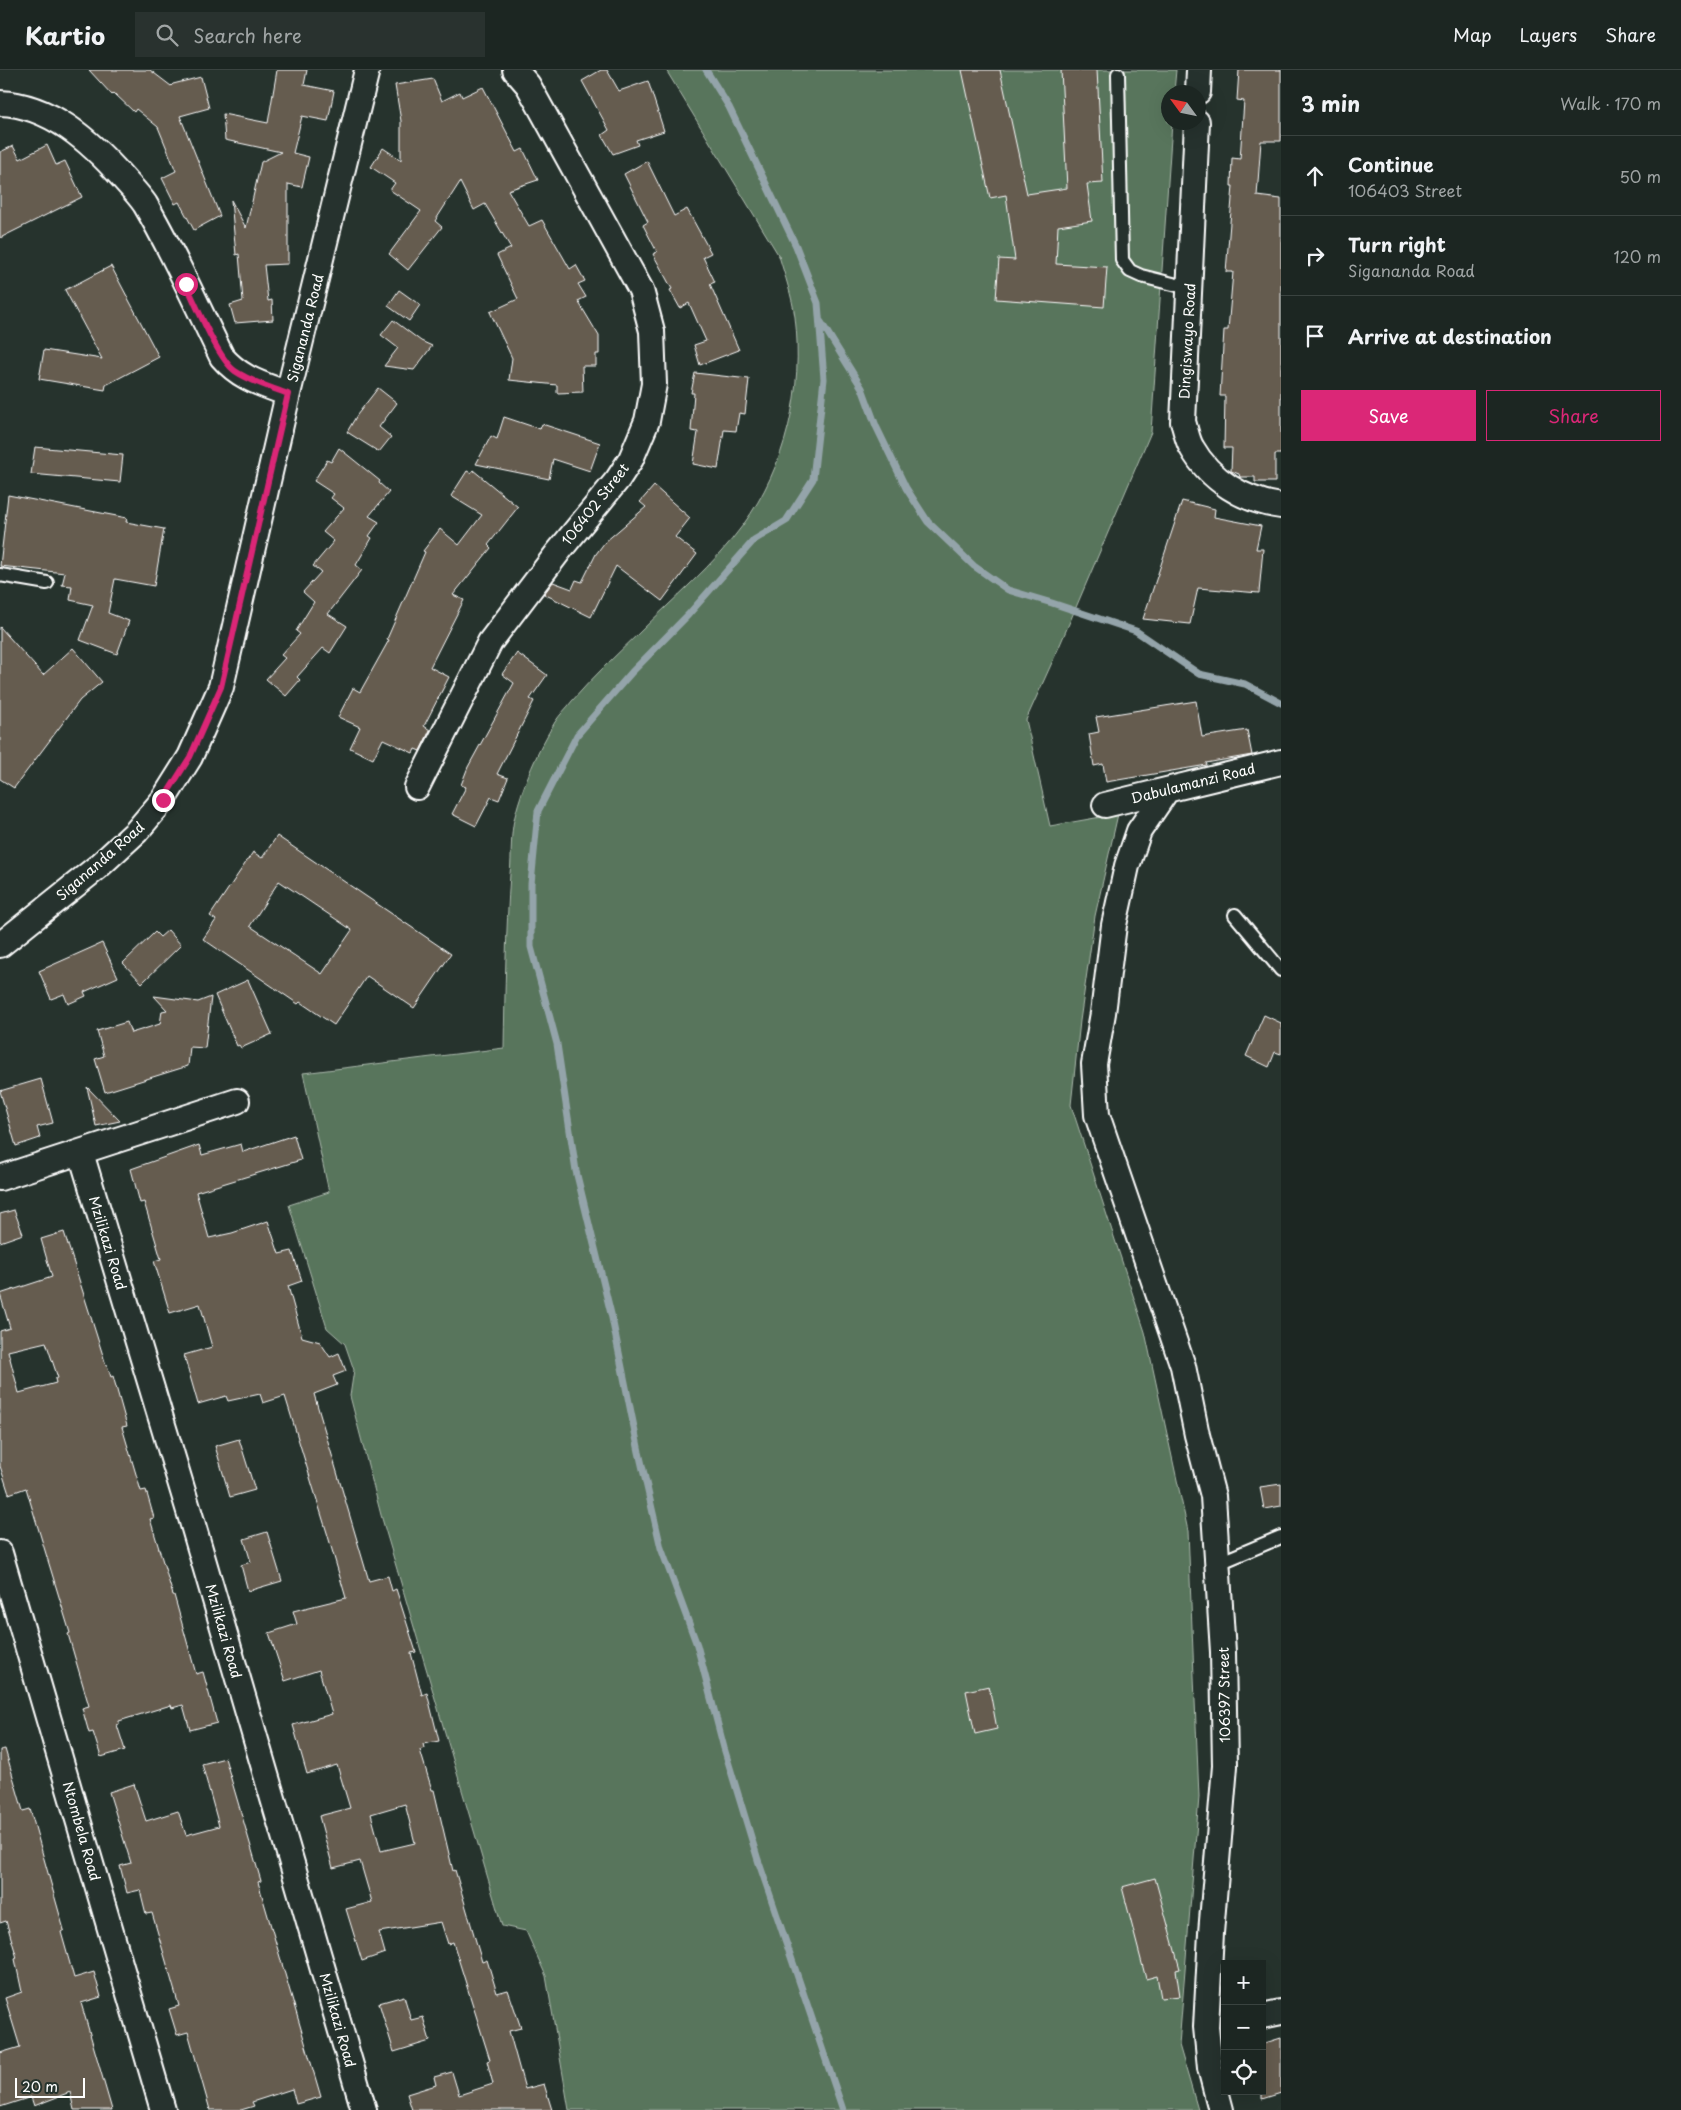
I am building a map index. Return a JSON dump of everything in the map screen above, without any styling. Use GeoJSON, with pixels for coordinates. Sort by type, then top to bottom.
{"type":"FeatureCollection","features":[{"type":"Feature","properties":{"kind":"street","name":"Sigananda Road"},"geometry":{"type":"LineString","coordinates":[[0,945],[99,866],[136,832],[163,800],[190,757],[221,687],[288,394],[367,70]]}},
{"type":"Feature","properties":{"kind":"street","name":"106402 Street"},"geometry":{"type":"LineString","coordinates":[[417,787],[490,642],[559,551],[618,479],[631,459],[647,421],[654,384],[652,331],[641,290],[528,85],[516,70]]}},
{"type":"Feature","properties":{"kind":"street"},"geometry":{"type":"LineString","coordinates":[[1198,85],[1199,70]]}},
{"type":"Feature","properties":{"kind":"street"},"geometry":{"type":"LineString","coordinates":[[0,103],[14,104],[44,113],[76,132],[107,160],[144,202],[222,357],[233,370],[254,382],[288,394]]}},
{"type":"Feature","properties":{"kind":"street","name":"Dingiswayo Road"},"geometry":{"type":"LineString","coordinates":[[1197,130],[1183,422],[1190,446],[1204,466],[1224,485],[1247,497],[1281,506]]}},
{"type":"Feature","properties":{"kind":"street","name":"Dabulamanzi Road"},"geometry":{"type":"LineString","coordinates":[[1105,805],[1281,762]]}},
{"type":"Feature","properties":{"kind":"street","name":"106397 Street"},"geometry":{"type":"LineString","coordinates":[[1167,790],[1139,831],[1127,866],[1114,925],[1103,1014],[1094,1064],[1097,1115],[1183,1366],[1197,1435],[1213,1496],[1224,1652],[1225,1766],[1211,1933],[1216,2025],[1210,2068],[1221,2110]]}},
{"type":"Feature","properties":{"kind":"street"},"geometry":{"type":"LineString","coordinates":[[0,1178],[237,1101]]}},
{"type":"Feature","properties":{"kind":"street","name":"Mzilikazi Road"},"geometry":{"type":"LineString","coordinates":[[81,1153],[191,1518],[364,2110]]}},
{"type":"Feature","properties":{"kind":"street","name":"Ntombela Road"},"geometry":{"type":"LineString","coordinates":[[0,1553],[163,2110]]}},
{"type":"Feature","properties":{"kind":"street"},"geometry":{"type":"LineString","coordinates":[[1266,2015],[1281,2012]]}},
{"type":"Feature","properties":{"kind":"lane"},"geometry":{"type":"LineString","coordinates":[[1118,74],[1122,260],[1130,271],[1141,276],[1189,288]]}},
{"type":"Feature","properties":{"kind":"lane"},"geometry":{"type":"LineString","coordinates":[[0,575],[47,583]]}},
{"type":"Feature","properties":{"kind":"lane"},"geometry":{"type":"LineString","coordinates":[[1235,915],[1281,970]]}},
{"type":"Feature","properties":{"kind":"lane"},"geometry":{"type":"LineString","coordinates":[[1219,1563],[1281,1537]]}},
{"type":"Feature","properties":{"kind":"green space"},"geometry":{"type":"Polygon","coordinates":[[[666,70],[1176,70],[1175,85],[1161,85],[1161,130],[1172,130],[1151,432],[1026,720],[1050,826],[1118,814],[1095,916],[1080,1021],[1071,1105],[1145,1332],[1188,1531],[1199,1797],[1179,2045],[1198,2110],[569,2110],[546,1976],[526,1931],[502,1926],[381,1515],[350,1396],[354,1370],[345,1344],[327,1328],[289,1205],[329,1192],[303,1073],[504,1048],[512,830],[522,792],[537,756],[557,719],[580,692],[732,540],[758,502],[771,478],[788,426],[797,372],[795,317],[779,256],[666,70]]]}},
{"type":"Feature","properties":{"kind":"building"},"geometry":{"type":"Polygon","coordinates":[[[89,70],[150,70],[171,86],[201,77],[209,108],[180,116],[220,216],[194,230],[179,202],[175,204],[162,178],[176,171],[158,127],[136,109],[134,112],[114,93],[112,95],[89,70]]]}},
{"type":"Feature","properties":{"kind":"building"},"geometry":{"type":"Polygon","coordinates":[[[277,70],[307,70],[304,85],[334,91],[328,121],[302,116],[293,153],[309,157],[302,187],[288,184],[288,264],[264,265],[268,301],[272,300],[273,320],[235,323],[230,305],[243,301],[239,254],[236,255],[231,200],[246,228],[261,162],[281,152],[225,140],[223,114],[268,123],[277,70]]]}},
{"type":"Feature","properties":{"kind":"building"},"geometry":{"type":"Polygon","coordinates":[[[601,70],[607,70],[619,91],[648,81],[664,131],[636,140],[638,145],[613,154],[602,135],[609,130],[582,81],[601,70]]]}},
{"type":"Feature","properties":{"kind":"building"},"geometry":{"type":"Polygon","coordinates":[[[962,70],[1000,70],[1027,194],[1067,188],[1061,70],[1097,70],[1103,183],[1087,184],[1092,221],[1058,226],[1056,264],[1107,267],[1104,307],[996,299],[999,259],[1015,260],[1006,195],[990,198],[962,70]]]}},
{"type":"Feature","properties":{"kind":"building"},"geometry":{"type":"Polygon","coordinates":[[[1239,70],[1281,70],[1281,141],[1261,141],[1257,196],[1281,199],[1281,454],[1275,454],[1275,482],[1255,482],[1255,477],[1240,477],[1239,474],[1231,471],[1232,448],[1224,448],[1225,396],[1220,396],[1224,330],[1228,330],[1233,272],[1226,272],[1233,186],[1231,186],[1232,158],[1240,159],[1244,101],[1237,100],[1239,70]]]}},
{"type":"Feature","properties":{"kind":"building"},"geometry":{"type":"Polygon","coordinates":[[[433,79],[442,101],[460,92],[462,97],[483,87],[517,152],[523,149],[538,180],[508,190],[529,226],[542,220],[570,269],[576,265],[585,281],[578,284],[586,297],[578,301],[599,336],[599,354],[596,354],[596,366],[582,366],[583,392],[557,393],[557,385],[509,380],[512,358],[490,312],[518,299],[497,255],[511,248],[485,204],[474,210],[460,182],[435,221],[442,227],[408,270],[389,254],[421,211],[390,190],[395,183],[371,167],[383,148],[401,160],[401,121],[395,85],[433,79]]]}},
{"type":"Feature","properties":{"kind":"building"},"geometry":{"type":"Polygon","coordinates":[[[47,145],[56,165],[65,161],[82,197],[0,238],[0,152],[13,146],[20,159],[47,145]]]}},
{"type":"Feature","properties":{"kind":"building"},"geometry":{"type":"Polygon","coordinates":[[[647,161],[674,216],[687,209],[711,253],[703,257],[715,282],[710,284],[739,350],[700,365],[694,345],[706,341],[689,303],[680,308],[670,290],[672,289],[653,254],[657,252],[643,225],[648,222],[624,174],[647,161]]]}},
{"type":"Feature","properties":{"kind":"building"},"geometry":{"type":"Polygon","coordinates":[[[111,266],[159,357],[106,385],[105,390],[39,379],[44,350],[102,359],[65,290],[111,266]]]}},
{"type":"Feature","properties":{"kind":"building"},"geometry":{"type":"Polygon","coordinates":[[[399,290],[420,305],[409,321],[388,306],[399,290]]]}},
{"type":"Feature","properties":{"kind":"building"},"geometry":{"type":"Polygon","coordinates":[[[393,320],[421,341],[432,346],[414,370],[384,366],[398,348],[381,335],[393,320]]]}},
{"type":"Feature","properties":{"kind":"building"},"geometry":{"type":"Polygon","coordinates":[[[695,373],[749,379],[745,414],[739,413],[736,431],[724,430],[718,469],[693,464],[698,432],[691,431],[694,393],[691,393],[695,373]]]}},
{"type":"Feature","properties":{"kind":"building"},"geometry":{"type":"Polygon","coordinates":[[[378,388],[397,403],[379,427],[391,437],[379,452],[347,432],[357,415],[378,388]]]}},
{"type":"Feature","properties":{"kind":"building"},"geometry":{"type":"Polygon","coordinates":[[[504,417],[540,429],[542,424],[600,443],[590,471],[553,459],[549,479],[476,464],[491,436],[497,439],[504,417]]]}},
{"type":"Feature","properties":{"kind":"building"},"geometry":{"type":"Polygon","coordinates":[[[35,447],[123,455],[120,482],[31,474],[35,447]]]}},
{"type":"Feature","properties":{"kind":"building"},"geometry":{"type":"Polygon","coordinates":[[[339,448],[380,481],[379,483],[389,492],[369,516],[379,522],[369,536],[372,538],[356,565],[362,570],[328,614],[347,626],[330,653],[323,648],[297,677],[300,680],[286,696],[266,679],[285,658],[281,655],[300,634],[296,631],[314,602],[303,592],[321,572],[313,566],[334,541],[323,532],[344,508],[331,498],[334,494],[314,481],[327,460],[331,462],[339,448]]]}},
{"type":"Feature","properties":{"kind":"building"},"geometry":{"type":"Polygon","coordinates":[[[473,470],[518,507],[488,545],[491,548],[453,595],[464,600],[430,667],[449,677],[424,726],[430,730],[420,751],[415,749],[413,753],[383,739],[373,759],[350,748],[360,727],[338,717],[353,688],[360,692],[389,640],[387,639],[425,552],[423,551],[440,529],[459,545],[482,515],[451,496],[467,471],[471,473],[473,470]]]}},
{"type":"Feature","properties":{"kind":"building"},"geometry":{"type":"Polygon","coordinates":[[[654,486],[690,518],[675,537],[697,554],[662,601],[616,566],[591,617],[544,594],[553,582],[572,589],[576,580],[582,582],[596,554],[605,542],[646,507],[640,502],[654,486]]]}},
{"type":"Feature","properties":{"kind":"building"},"geometry":{"type":"Polygon","coordinates":[[[8,495],[127,518],[126,522],[164,529],[154,586],[115,579],[108,613],[129,621],[117,654],[80,640],[93,605],[70,600],[72,586],[62,585],[65,573],[0,566],[8,495]]]}},
{"type":"Feature","properties":{"kind":"building"},"geometry":{"type":"Polygon","coordinates":[[[1182,501],[1215,509],[1214,517],[1261,526],[1256,549],[1263,549],[1259,593],[1198,588],[1190,624],[1143,619],[1182,501]]]}},
{"type":"Feature","properties":{"kind":"building"},"geometry":{"type":"Polygon","coordinates":[[[0,627],[43,675],[73,648],[102,682],[80,700],[14,788],[0,779],[0,627]]]}},
{"type":"Feature","properties":{"kind":"building"},"geometry":{"type":"Polygon","coordinates":[[[517,653],[547,675],[530,699],[534,701],[497,774],[508,778],[499,800],[491,797],[476,826],[452,814],[466,787],[461,785],[468,767],[514,683],[502,674],[517,653]]]}},
{"type":"Feature","properties":{"kind":"building"},"geometry":{"type":"Polygon","coordinates":[[[1196,701],[1202,737],[1247,730],[1252,755],[1206,763],[1207,765],[1106,782],[1103,764],[1094,766],[1089,734],[1099,732],[1096,717],[1196,701]]]}},
{"type":"Feature","properties":{"kind":"building"},"geometry":{"type":"Polygon","coordinates":[[[277,836],[451,954],[414,1008],[367,976],[334,1025],[300,1002],[298,1004],[203,939],[216,920],[210,916],[253,852],[262,858],[277,836]],[[279,881],[250,926],[322,974],[352,930],[279,881]]]}},
{"type":"Feature","properties":{"kind":"building"},"geometry":{"type":"Polygon","coordinates":[[[168,930],[181,945],[142,983],[123,963],[155,932],[160,937],[168,930]]]}},
{"type":"Feature","properties":{"kind":"building"},"geometry":{"type":"Polygon","coordinates":[[[102,943],[118,977],[84,992],[86,996],[68,1004],[64,994],[51,999],[39,971],[102,943]]]}},
{"type":"Feature","properties":{"kind":"building"},"geometry":{"type":"Polygon","coordinates":[[[248,980],[272,1034],[241,1048],[239,1045],[237,1046],[215,995],[248,980]]]}},
{"type":"Feature","properties":{"kind":"building"},"geometry":{"type":"Polygon","coordinates":[[[154,996],[198,1002],[211,997],[205,1048],[190,1047],[188,1066],[105,1092],[95,1059],[104,1056],[97,1031],[127,1022],[131,1033],[160,1024],[162,1011],[167,1010],[154,996]]]}},
{"type":"Feature","properties":{"kind":"building"},"geometry":{"type":"Polygon","coordinates":[[[1264,1015],[1281,1023],[1281,1054],[1275,1052],[1269,1067],[1246,1056],[1264,1015]]]}},
{"type":"Feature","properties":{"kind":"building"},"geometry":{"type":"Polygon","coordinates":[[[41,1079],[53,1123],[37,1127],[40,1138],[16,1146],[0,1091],[41,1079]]]}},
{"type":"Feature","properties":{"kind":"building"},"geometry":{"type":"Polygon","coordinates":[[[87,1087],[120,1121],[96,1126],[87,1087]]]}},
{"type":"Feature","properties":{"kind":"building"},"geometry":{"type":"Polygon","coordinates":[[[294,1135],[301,1160],[196,1192],[209,1238],[232,1233],[268,1221],[279,1254],[292,1251],[302,1281],[288,1286],[302,1337],[320,1342],[330,1357],[339,1353],[346,1371],[333,1376],[337,1385],[314,1394],[369,1581],[388,1576],[392,1591],[396,1589],[416,1652],[411,1653],[422,1695],[427,1693],[439,1741],[423,1744],[424,1748],[420,1750],[432,1790],[434,1790],[453,1871],[455,1870],[482,1962],[487,1960],[497,1993],[508,1990],[521,2028],[509,2031],[525,2089],[544,2084],[552,2110],[412,2110],[407,2094],[436,2085],[434,2077],[452,2072],[459,2095],[493,2084],[487,2061],[490,2060],[453,1942],[448,1944],[441,1922],[379,1932],[385,1953],[362,1961],[346,1909],[372,1902],[360,1861],[333,1868],[319,1816],[350,1808],[337,1765],[307,1774],[293,1725],[332,1714],[319,1670],[285,1681],[269,1633],[297,1624],[293,1611],[346,1598],[328,1536],[285,1396],[263,1403],[260,1394],[228,1401],[226,1396],[198,1404],[184,1355],[212,1347],[200,1304],[170,1313],[154,1261],[161,1259],[144,1202],[140,1203],[131,1169],[199,1145],[202,1155],[241,1144],[243,1152],[294,1135]],[[405,1804],[371,1814],[381,1851],[415,1843],[405,1804]]]}},
{"type":"Feature","properties":{"kind":"building"},"geometry":{"type":"Polygon","coordinates":[[[14,1210],[23,1234],[0,1242],[0,1214],[14,1210]]]}},
{"type":"Feature","properties":{"kind":"building"},"geometry":{"type":"Polygon","coordinates":[[[64,1232],[106,1365],[111,1377],[113,1376],[127,1426],[122,1427],[141,1491],[146,1490],[154,1518],[150,1519],[196,1674],[203,1672],[217,1723],[190,1730],[183,1705],[172,1708],[171,1705],[119,1721],[117,1725],[125,1750],[101,1757],[93,1732],[89,1733],[82,1708],[89,1706],[68,1634],[70,1633],[26,1488],[9,1494],[0,1466],[0,1331],[10,1328],[0,1294],[52,1277],[41,1239],[64,1232]],[[46,1342],[8,1351],[19,1393],[56,1383],[55,1379],[58,1378],[46,1342]]]}},
{"type":"Feature","properties":{"kind":"building"},"geometry":{"type":"Polygon","coordinates":[[[239,1439],[255,1490],[230,1497],[215,1446],[239,1439]]]}},
{"type":"Feature","properties":{"kind":"building"},"geometry":{"type":"Polygon","coordinates":[[[1281,1484],[1281,1506],[1264,1509],[1260,1487],[1281,1484]]]}},
{"type":"Feature","properties":{"kind":"building"},"geometry":{"type":"Polygon","coordinates":[[[267,1532],[282,1581],[248,1591],[241,1565],[251,1562],[244,1539],[267,1532]]]}},
{"type":"Feature","properties":{"kind":"building"},"geometry":{"type":"Polygon","coordinates":[[[989,1686],[997,1729],[975,1734],[966,1691],[989,1686]]]}},
{"type":"Feature","properties":{"kind":"building"},"geometry":{"type":"Polygon","coordinates":[[[5,1749],[23,1811],[30,1809],[64,1930],[61,1932],[74,1978],[94,1972],[101,1997],[81,2003],[112,2110],[74,2110],[70,2092],[34,2106],[31,2097],[0,2107],[0,2053],[20,2047],[5,1998],[22,1992],[15,1959],[17,1958],[6,1921],[0,1923],[0,1750],[5,1749]]]}},
{"type":"Feature","properties":{"kind":"building"},"geometry":{"type":"Polygon","coordinates":[[[225,1758],[261,1881],[258,1882],[321,2097],[296,2104],[292,2089],[252,2102],[254,2106],[241,2110],[210,2110],[188,2032],[177,2035],[169,2009],[179,2006],[152,1913],[146,1914],[140,1890],[127,1893],[120,1866],[131,1863],[109,1792],[134,1784],[146,1821],[178,1811],[186,1835],[219,1826],[202,1764],[225,1758]]]}},
{"type":"Feature","properties":{"kind":"building"},"geometry":{"type":"Polygon","coordinates":[[[1155,1878],[1180,1969],[1176,1970],[1180,1996],[1161,1998],[1157,1976],[1146,1979],[1122,1887],[1155,1878]]]}},
{"type":"Feature","properties":{"kind":"building"},"geometry":{"type":"Polygon","coordinates":[[[404,1996],[411,2020],[423,2017],[430,2041],[394,2052],[379,2003],[404,1996]]]}},
{"type":"Feature","properties":{"kind":"building"},"geometry":{"type":"Polygon","coordinates":[[[1281,2038],[1281,2093],[1262,2099],[1262,2095],[1266,2095],[1266,2043],[1281,2038]]]}},
{"type":"Feature","properties":{"kind":"waterway"},"geometry":{"type":"LineString","coordinates":[[706,70],[729,107],[796,246],[818,303],[824,379],[813,479],[786,521],[754,540],[688,615],[632,672],[577,735],[538,811],[531,884],[531,947],[557,1044],[576,1171],[612,1318],[639,1452],[661,1548],[697,1645],[724,1748],[758,1860],[843,2110]]}},
{"type":"Feature","properties":{"kind":"waterway"},"geometry":{"type":"LineString","coordinates":[[821,322],[862,388],[876,426],[906,488],[928,522],[974,566],[1008,590],[1136,631],[1199,674],[1245,684],[1281,703]]}},
{"type":"Feature","properties":{"kind":"route"},"geometry":{"type":"LineString","coordinates":[[163,800],[190,757],[221,687],[288,394],[254,382],[233,370],[222,357],[186,284]]}}]}
